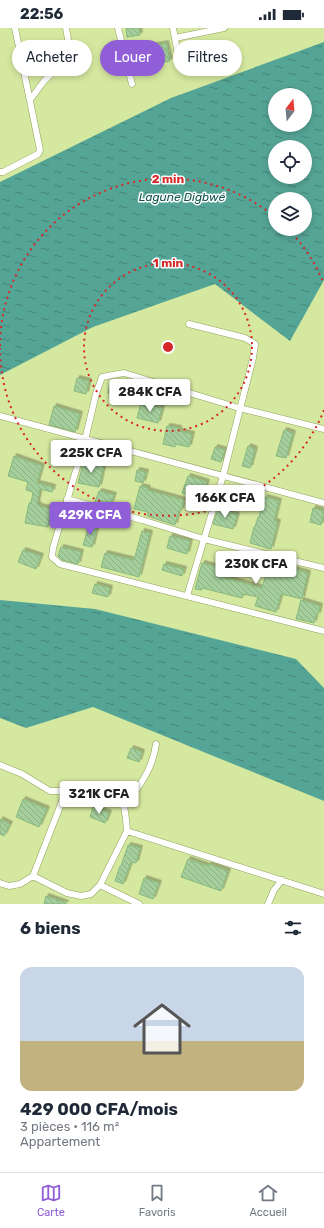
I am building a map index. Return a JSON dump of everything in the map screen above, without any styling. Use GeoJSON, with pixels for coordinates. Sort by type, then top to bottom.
{"type":"FeatureCollection","features":[{"type":"Feature","properties":{"kind":"street"},"geometry":{"type":"LineString","coordinates":[[0,172],[3,172],[38,154],[40,150],[15,28]]}},
{"type":"Feature","properties":{"kind":"street"},"geometry":{"type":"LineString","coordinates":[[30,100],[44,81],[66,60],[69,54],[66,28]]}},
{"type":"Feature","properties":{"kind":"street"},"geometry":{"type":"LineString","coordinates":[[118,28],[132,84]]}},
{"type":"Feature","properties":{"kind":"street"},"geometry":{"type":"LineString","coordinates":[[173,28],[175,38],[224,28]]}},
{"type":"Feature","properties":{"kind":"street"},"geometry":{"type":"LineString","coordinates":[[187,596],[223,476],[239,408],[253,358],[255,344],[246,338],[189,324]]}},
{"type":"Feature","properties":{"kind":"street"},"geometry":{"type":"LineString","coordinates":[[324,429],[239,408],[124,373],[102,377],[53,548],[52,557],[60,564],[324,631]]}},
{"type":"Feature","properties":{"kind":"street"},"geometry":{"type":"LineString","coordinates":[[0,416],[324,503]]}},
{"type":"Feature","properties":{"kind":"street"},"geometry":{"type":"LineString","coordinates":[[67,499],[142,520],[204,540],[324,568]]}},
{"type":"Feature","properties":{"kind":"street"},"geometry":{"type":"LineString","coordinates":[[33,876],[67,893],[80,896],[91,894],[100,885],[126,831],[124,806],[150,767],[155,754],[156,744]]}},
{"type":"Feature","properties":{"kind":"street"},"geometry":{"type":"LineString","coordinates":[[0,773],[1,765],[22,774],[50,791],[80,789],[97,792],[124,806]]}},
{"type":"Feature","properties":{"kind":"street"},"geometry":{"type":"LineString","coordinates":[[0,883],[9,886],[20,884],[33,876],[66,791]]}},
{"type":"Feature","properties":{"kind":"street"},"geometry":{"type":"LineString","coordinates":[[126,831],[324,894]]}},
{"type":"Feature","properties":{"kind":"street"},"geometry":{"type":"LineString","coordinates":[[268,904],[274,890],[282,880]]}},
{"type":"Feature","properties":{"kind":"street"},"geometry":{"type":"LineString","coordinates":[[100,885],[139,904]]}},
{"type":"Feature","properties":{"kind":"water","name":"Lagune Digbwé"},"geometry":{"type":"Polygon","coordinates":[[[324,42],[324,280],[290,341],[215,284],[93,327],[0,375],[0,182],[171,98],[231,76],[242,76],[242,72],[324,42]]]}},
{"type":"Feature","properties":{"kind":"water"},"geometry":{"type":"Polygon","coordinates":[[[0,600],[95,609],[296,659],[324,688],[324,801],[93,707],[26,728],[0,718],[0,600]]]}},
{"type":"Feature","properties":{"kind":"building"},"geometry":{"type":"Polygon","coordinates":[[[126,28],[139,28],[140,35],[127,37],[126,28]]]}},
{"type":"Feature","properties":{"kind":"building"},"geometry":{"type":"Polygon","coordinates":[[[165,43],[170,61],[165,62],[165,43]]]}},
{"type":"Feature","properties":{"kind":"building"},"geometry":{"type":"Polygon","coordinates":[[[77,378],[89,381],[86,394],[74,391],[77,378]]]}},
{"type":"Feature","properties":{"kind":"building"},"geometry":{"type":"Polygon","coordinates":[[[110,382],[125,386],[122,397],[108,393],[110,382]]]}},
{"type":"Feature","properties":{"kind":"building"},"geometry":{"type":"Polygon","coordinates":[[[141,403],[162,408],[158,423],[137,418],[141,403]]]}},
{"type":"Feature","properties":{"kind":"building"},"geometry":{"type":"Polygon","coordinates":[[[54,406],[80,414],[75,432],[49,425],[54,406]]]}},
{"type":"Feature","properties":{"kind":"building"},"geometry":{"type":"Polygon","coordinates":[[[167,426],[179,428],[179,431],[192,434],[189,447],[175,444],[175,447],[163,444],[167,426]]]}},
{"type":"Feature","properties":{"kind":"building"},"geometry":{"type":"Polygon","coordinates":[[[284,430],[293,433],[286,458],[276,456],[284,430]]]}},
{"type":"Feature","properties":{"kind":"building"},"geometry":{"type":"Polygon","coordinates":[[[248,446],[255,449],[250,468],[242,466],[248,446]]]}},
{"type":"Feature","properties":{"kind":"building"},"geometry":{"type":"Polygon","coordinates":[[[215,447],[225,450],[221,462],[211,459],[215,447]]]}},
{"type":"Feature","properties":{"kind":"building"},"geometry":{"type":"Polygon","coordinates":[[[14,456],[42,466],[37,483],[53,487],[52,492],[40,489],[37,504],[39,506],[52,509],[48,527],[25,523],[33,492],[26,490],[28,482],[8,476],[14,456]]]}},
{"type":"Feature","properties":{"kind":"building"},"geometry":{"type":"Polygon","coordinates":[[[84,460],[104,464],[99,487],[78,483],[84,460]]]}},
{"type":"Feature","properties":{"kind":"building"},"geometry":{"type":"Polygon","coordinates":[[[137,470],[146,472],[143,483],[135,481],[137,470]]]}},
{"type":"Feature","properties":{"kind":"building"},"geometry":{"type":"Polygon","coordinates":[[[188,476],[207,482],[201,500],[182,493],[188,476]]]}},
{"type":"Feature","properties":{"kind":"building"},"geometry":{"type":"Polygon","coordinates":[[[140,486],[148,488],[147,490],[184,500],[181,511],[179,510],[175,525],[147,516],[148,512],[134,509],[140,486]]]}},
{"type":"Feature","properties":{"kind":"building"},"geometry":{"type":"Polygon","coordinates":[[[99,491],[114,495],[110,506],[95,502],[99,491]]]}},
{"type":"Feature","properties":{"kind":"building"},"geometry":{"type":"Polygon","coordinates":[[[265,497],[279,501],[274,521],[278,522],[271,549],[250,543],[265,497]]]}},
{"type":"Feature","properties":{"kind":"building"},"geometry":{"type":"Polygon","coordinates":[[[313,508],[324,511],[321,525],[310,522],[313,508]]]}},
{"type":"Feature","properties":{"kind":"building"},"geometry":{"type":"Polygon","coordinates":[[[218,509],[237,515],[233,529],[213,524],[218,509]]]}},
{"type":"Feature","properties":{"kind":"building"},"geometry":{"type":"Polygon","coordinates":[[[89,525],[97,527],[92,547],[83,545],[89,525]]]}},
{"type":"Feature","properties":{"kind":"building"},"geometry":{"type":"Polygon","coordinates":[[[142,531],[150,533],[139,577],[101,567],[105,553],[134,560],[142,531]]]}},
{"type":"Feature","properties":{"kind":"building"},"geometry":{"type":"Polygon","coordinates":[[[170,536],[190,541],[187,554],[167,548],[170,536]]]}},
{"type":"Feature","properties":{"kind":"building"},"geometry":{"type":"Polygon","coordinates":[[[61,547],[81,552],[78,564],[62,560],[58,556],[61,547]]]}},
{"type":"Feature","properties":{"kind":"building"},"geometry":{"type":"Polygon","coordinates":[[[23,550],[41,556],[36,569],[18,562],[23,550]]]}},
{"type":"Feature","properties":{"kind":"building"},"geometry":{"type":"Polygon","coordinates":[[[202,563],[221,568],[219,576],[262,588],[268,567],[286,572],[287,567],[308,573],[302,599],[281,594],[276,612],[255,606],[258,597],[243,594],[242,598],[202,588],[202,590],[195,589],[202,563]]]}},
{"type":"Feature","properties":{"kind":"building"},"geometry":{"type":"Polygon","coordinates":[[[164,564],[184,569],[182,576],[162,570],[164,564]]]}},
{"type":"Feature","properties":{"kind":"building"},"geometry":{"type":"Polygon","coordinates":[[[95,584],[110,588],[108,597],[92,593],[95,584]]]}},
{"type":"Feature","properties":{"kind":"building"},"geometry":{"type":"Polygon","coordinates":[[[301,600],[320,606],[314,623],[296,619],[301,600]]]}},
{"type":"Feature","properties":{"kind":"building"},"geometry":{"type":"Polygon","coordinates":[[[131,748],[142,752],[139,762],[127,758],[131,748]]]}},
{"type":"Feature","properties":{"kind":"building"},"geometry":{"type":"Polygon","coordinates":[[[23,799],[47,809],[39,827],[16,817],[23,799]]]}},
{"type":"Feature","properties":{"kind":"building"},"geometry":{"type":"Polygon","coordinates":[[[93,807],[109,813],[105,823],[90,817],[93,807]]]}},
{"type":"Feature","properties":{"kind":"building"},"geometry":{"type":"Polygon","coordinates":[[[0,819],[10,824],[4,836],[0,834],[0,819]]]}},
{"type":"Feature","properties":{"kind":"building"},"geometry":{"type":"Polygon","coordinates":[[[128,845],[140,848],[136,863],[131,862],[123,884],[115,881],[128,845]]]}},
{"type":"Feature","properties":{"kind":"building"},"geometry":{"type":"Polygon","coordinates":[[[188,859],[208,866],[209,864],[228,871],[221,891],[181,877],[188,859]]]}},
{"type":"Feature","properties":{"kind":"building"},"geometry":{"type":"Polygon","coordinates":[[[144,878],[159,883],[153,899],[139,894],[144,878]]]}},
{"type":"Feature","properties":{"kind":"building"},"geometry":{"type":"Polygon","coordinates":[[[46,896],[66,903],[66,904],[44,904],[46,896]]]}}]}
